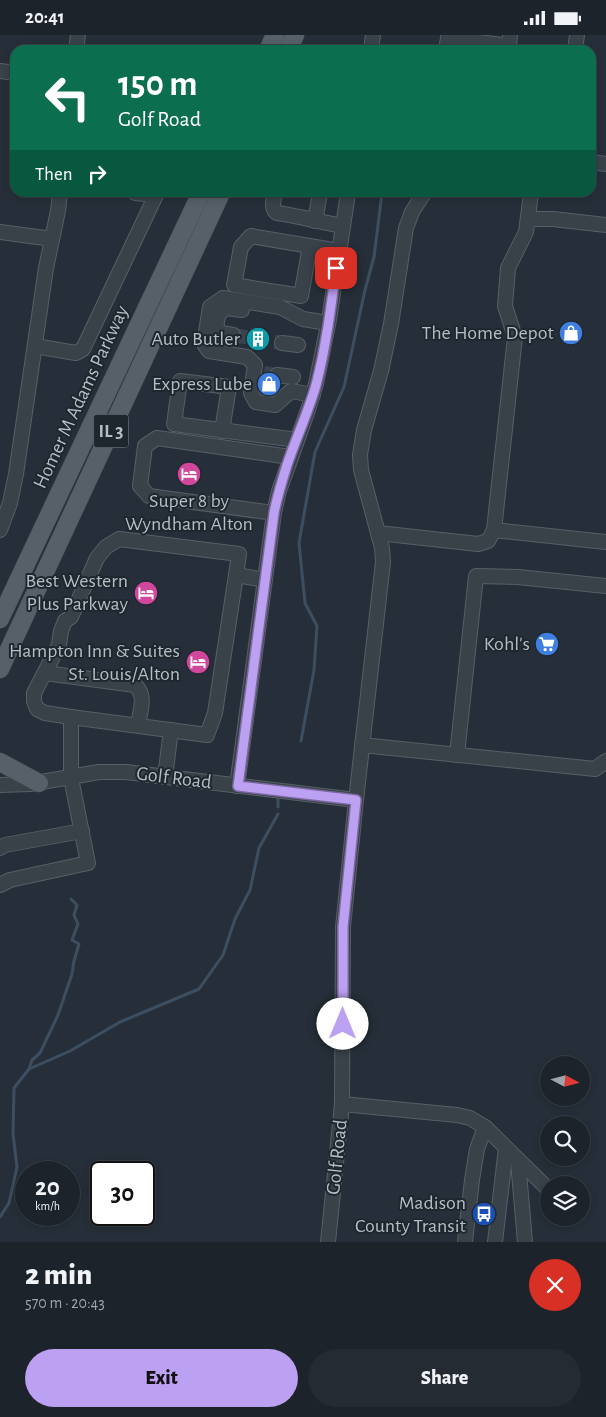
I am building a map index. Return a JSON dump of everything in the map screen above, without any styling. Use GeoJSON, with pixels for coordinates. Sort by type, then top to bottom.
{"type":"FeatureCollection","features":[{"type":"Feature","properties":{"kind":"main road","name":"Homer M Adams Parkway"},"geometry":{"type":"LineString","coordinates":[[0,619],[199,197]]}},
{"type":"Feature","properties":{"kind":"main road","name":"Homer M Adams Parkway"},"geometry":{"type":"LineString","coordinates":[[0,669],[220,197]]}},
{"type":"Feature","properties":{"kind":"main road"},"geometry":{"type":"LineString","coordinates":[[0,763],[39,783]]}},
{"type":"Feature","properties":{"kind":"street"},"geometry":{"type":"LineString","coordinates":[[447,45],[448,38],[501,45]]}},
{"type":"Feature","properties":{"kind":"street"},"geometry":{"type":"LineString","coordinates":[[0,530],[10,503],[16,474],[46,268],[60,197]]}},
{"type":"Feature","properties":{"kind":"street"},"geometry":{"type":"LineString","coordinates":[[34,346],[76,353],[83,349],[155,197]]}},
{"type":"Feature","properties":{"kind":"street"},"geometry":{"type":"LineString","coordinates":[[269,197],[267,208],[268,213],[272,217],[307,223],[315,221]]}},
{"type":"Feature","properties":{"kind":"street"},"geometry":{"type":"LineString","coordinates":[[274,197],[273,207],[277,213],[343,226]]}},
{"type":"Feature","properties":{"kind":"street"},"geometry":{"type":"LineString","coordinates":[[315,221],[319,197]]}},
{"type":"Feature","properties":{"kind":"street"},"geometry":{"type":"LineString","coordinates":[[238,786],[274,513],[290,457],[313,395],[323,355],[347,197]]}},
{"type":"Feature","properties":{"kind":"street"},"geometry":{"type":"LineString","coordinates":[[356,800],[383,562],[382,548],[361,470],[360,455],[362,440],[381,371],[391,324],[406,228],[412,211],[421,197]]}},
{"type":"Feature","properties":{"kind":"street"},"geometry":{"type":"LineString","coordinates":[[378,533],[478,544],[488,541],[494,531],[514,337],[505,306],[508,268],[526,232],[531,197]]}},
{"type":"Feature","properties":{"kind":"street"},"geometry":{"type":"LineString","coordinates":[[528,219],[553,219],[606,225]]}},
{"type":"Feature","properties":{"kind":"street"},"geometry":{"type":"LineString","coordinates":[[0,232],[52,239]]}},
{"type":"Feature","properties":{"kind":"street"},"geometry":{"type":"LineString","coordinates":[[310,246],[301,297],[234,285],[241,247],[251,236],[310,246],[339,251]]}},
{"type":"Feature","properties":{"kind":"street"},"geometry":{"type":"LineString","coordinates":[[293,377],[265,373],[247,357],[209,351],[204,343],[210,307],[223,298],[280,307],[303,319]]}},
{"type":"Feature","properties":{"kind":"street"},"geometry":{"type":"LineString","coordinates":[[233,335],[222,333],[216,326],[219,313],[226,308],[328,323]]}},
{"type":"Feature","properties":{"kind":"street"},"geometry":{"type":"LineString","coordinates":[[282,343],[298,345]]}},
{"type":"Feature","properties":{"kind":"street"},"geometry":{"type":"LineString","coordinates":[[265,373],[251,393],[256,402],[275,405],[291,391],[313,395]]}},
{"type":"Feature","properties":{"kind":"street"},"geometry":{"type":"LineString","coordinates":[[222,431],[228,387],[180,381],[174,424],[222,431],[297,440]]}},
{"type":"Feature","properties":{"kind":"street"},"geometry":{"type":"LineString","coordinates":[[274,513],[149,496],[140,486],[145,446],[157,438],[290,457]]}},
{"type":"Feature","properties":{"kind":"street"},"geometry":{"type":"LineString","coordinates":[[494,531],[606,542]]}},
{"type":"Feature","properties":{"kind":"street"},"geometry":{"type":"LineString","coordinates":[[119,539],[239,554],[236,575],[215,713],[207,735],[71,717],[45,713],[37,709],[34,693],[58,645],[65,621],[72,617],[96,558],[106,547],[119,539]]}},
{"type":"Feature","properties":{"kind":"street"},"geometry":{"type":"LineString","coordinates":[[236,575],[265,580]]}},
{"type":"Feature","properties":{"kind":"street"},"geometry":{"type":"LineString","coordinates":[[457,755],[476,576],[518,577],[606,586]]}},
{"type":"Feature","properties":{"kind":"street"},"geometry":{"type":"LineString","coordinates":[[45,673],[135,685],[140,690],[142,696],[138,725]]}},
{"type":"Feature","properties":{"kind":"street"},"geometry":{"type":"LineString","coordinates":[[0,885],[10,880],[88,863],[70,778],[71,717]]}},
{"type":"Feature","properties":{"kind":"street"},"geometry":{"type":"LineString","coordinates":[[165,777],[171,730]]}},
{"type":"Feature","properties":{"kind":"street"},"geometry":{"type":"LineString","coordinates":[[362,745],[595,769],[606,761]]}},
{"type":"Feature","properties":{"kind":"street","name":"Golf Road"},"geometry":{"type":"LineString","coordinates":[[0,785],[39,783],[99,772],[126,772],[356,800],[343,927],[342,1104],[328,1242]]}},
{"type":"Feature","properties":{"kind":"street"},"geometry":{"type":"LineString","coordinates":[[0,849],[5,845],[82,831]]}},
{"type":"Feature","properties":{"kind":"street"},"geometry":{"type":"LineString","coordinates":[[342,1104],[457,1115],[470,1118],[485,1127],[540,1182]]}},
{"type":"Feature","properties":{"kind":"street"},"geometry":{"type":"LineString","coordinates":[[465,1242],[477,1149],[485,1127]]}},
{"type":"Feature","properties":{"kind":"street"},"geometry":{"type":"LineString","coordinates":[[495,1242],[506,1148]]}},
{"type":"Feature","properties":{"kind":"street"},"geometry":{"type":"LineString","coordinates":[[518,1161],[525,1242]]}},
{"type":"Feature","properties":{"kind":"waterway"},"geometry":{"type":"LineString","coordinates":[[301,741],[314,670],[317,626],[305,603],[299,543],[315,452],[344,387],[374,257],[382,197]]}},
{"type":"Feature","properties":{"kind":"waterway"},"geometry":{"type":"LineString","coordinates":[[278,797],[278,807]]}},
{"type":"Feature","properties":{"kind":"waterway"},"geometry":{"type":"LineString","coordinates":[[0,1217],[9,1203],[17,1167],[13,1134],[14,1088],[29,1069],[70,1051],[120,1022],[199,989],[223,955],[235,919],[250,890],[259,848],[278,814]]}},
{"type":"Feature","properties":{"kind":"waterway"},"geometry":{"type":"LineString","coordinates":[[29,1069],[32,1060],[40,1053],[58,1015],[72,974],[79,944],[72,940],[78,924],[74,915],[77,905],[71,899]]}},
{"type":"Feature","properties":{"kind":"tunnel"},"geometry":{"type":"LineString","coordinates":[[233,335],[282,343]]}},
{"type":"Feature","properties":{"kind":"tunnel"},"geometry":{"type":"LineString","coordinates":[[264,373],[277,375]]}},
{"type":"Feature","properties":{"kind":"place","name":"The Home Depot"},"geometry":{"type":"Point","coordinates":[571,333]}},
{"type":"Feature","properties":{"kind":"place","name":"Auto Butler"},"geometry":{"type":"Point","coordinates":[258,339]}},
{"type":"Feature","properties":{"kind":"place","name":"Express Lube"},"geometry":{"type":"Point","coordinates":[269,384]}},
{"type":"Feature","properties":{"kind":"place","name":"Super 8 by Wyndham Alton"},"geometry":{"type":"Point","coordinates":[189,474]}},
{"type":"Feature","properties":{"kind":"place","name":"Best Western Plus Parkway"},"geometry":{"type":"Point","coordinates":[146,593]}},
{"type":"Feature","properties":{"kind":"place","name":"Kohl's"},"geometry":{"type":"Point","coordinates":[547,644]}},
{"type":"Feature","properties":{"kind":"place","name":"Hampton Inn & Suites St. Louis/Alton"},"geometry":{"type":"Point","coordinates":[198,662]}},
{"type":"Feature","properties":{"kind":"place","name":"Madison County Transit"},"geometry":{"type":"Point","coordinates":[484,1214]}},
{"type":"Feature","properties":{"kind":"route"},"geometry":{"type":"LineString","coordinates":[[336,268],[323,355],[316,384],[287,465],[274,513],[238,786],[356,800],[343,927],[343,1024]]}}]}
